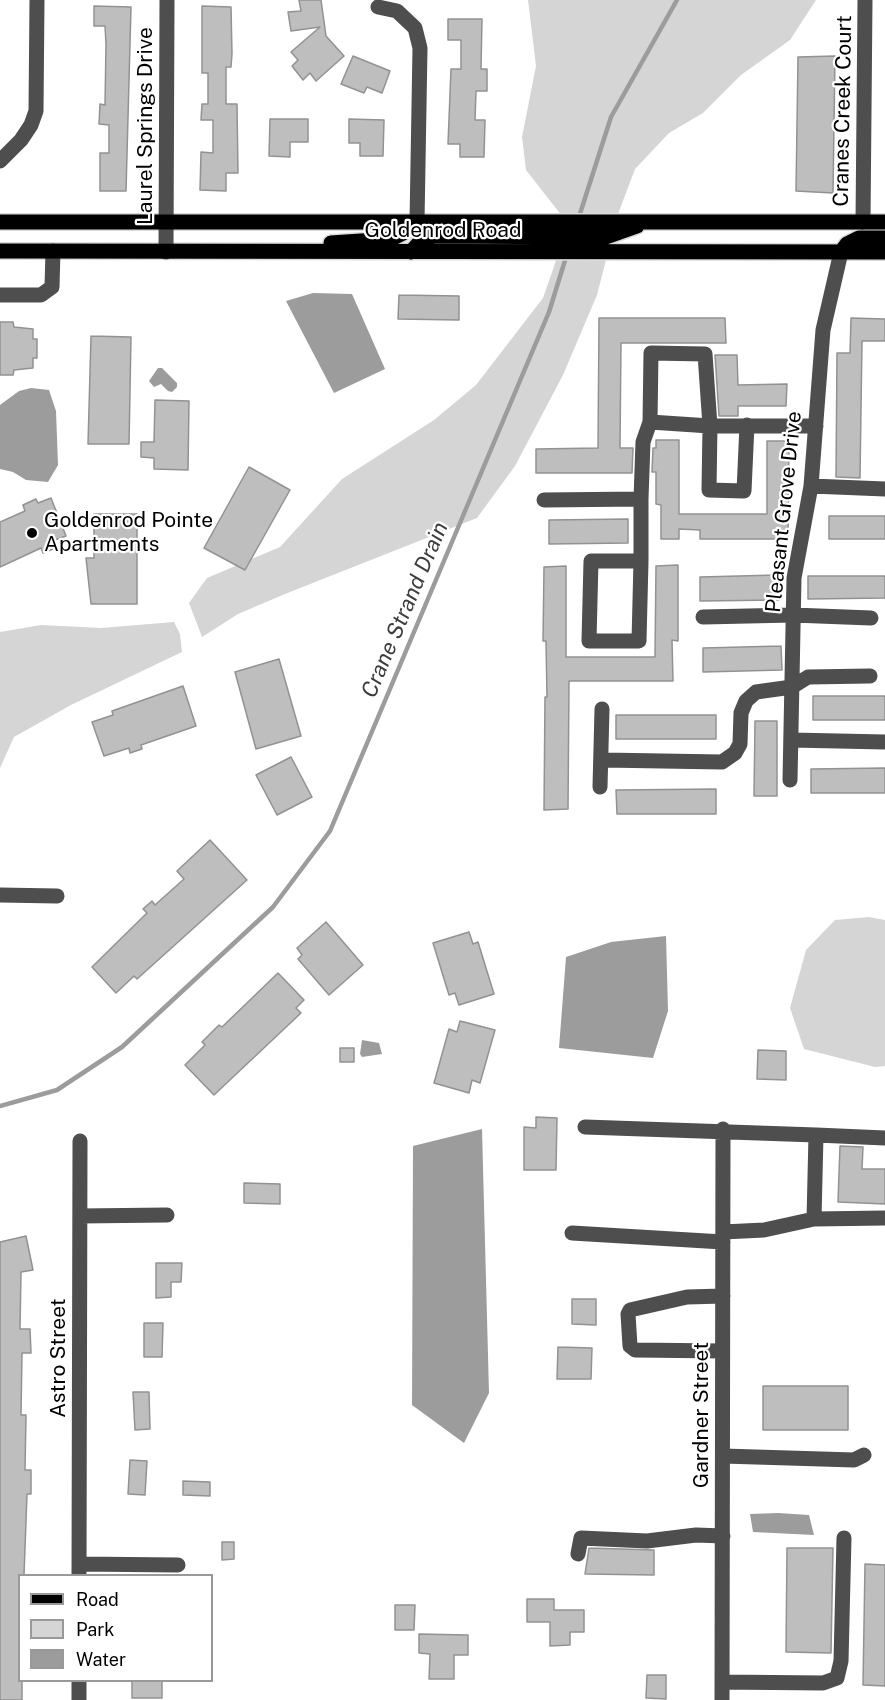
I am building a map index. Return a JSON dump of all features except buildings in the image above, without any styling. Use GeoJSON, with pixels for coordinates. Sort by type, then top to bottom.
{"type":"FeatureCollection","features":[{"type":"Feature","properties":{"kind":"main road","name":"Goldenrod Road"},"geometry":{"type":"LineString","coordinates":[[0,222],[417,222],[597,237],[841,252],[885,252]]}},
{"type":"Feature","properties":{"kind":"main road"},"geometry":{"type":"LineString","coordinates":[[217,252],[391,238],[407,231],[417,222]]}},
{"type":"Feature","properties":{"kind":"main road","name":"Goldenrod Road"},"geometry":{"type":"LineString","coordinates":[[0,251],[526,253],[650,222],[885,222]]}},
{"type":"Feature","properties":{"kind":"main road"},"geometry":{"type":"LineString","coordinates":[[411,252],[419,243],[434,236],[524,230]]}},
{"type":"Feature","properties":{"kind":"main road"},"geometry":{"type":"LineString","coordinates":[[841,252],[847,244],[859,238],[885,238]]}},
{"type":"Feature","properties":{"kind":"street"},"geometry":{"type":"LineString","coordinates":[[0,161],[21,140],[31,125],[36,111],[38,0]]}},
{"type":"Feature","properties":{"kind":"street","name":"Laurel Springs Drive"},"geometry":{"type":"LineString","coordinates":[[166,252],[167,0]]}},
{"type":"Feature","properties":{"kind":"street","name":"Cranes Creek Court"},"geometry":{"type":"LineString","coordinates":[[863,222],[865,0]]}},
{"type":"Feature","properties":{"kind":"street"},"geometry":{"type":"LineString","coordinates":[[378,7],[397,11],[415,28],[420,48],[417,222]]}},
{"type":"Feature","properties":{"kind":"street"},"geometry":{"type":"LineString","coordinates":[[0,295],[41,295],[52,286],[53,251]]}},
{"type":"Feature","properties":{"kind":"street","name":"Pleasant Grove Drive"},"geometry":{"type":"LineString","coordinates":[[790,780],[794,579],[811,486],[823,330],[841,252]]}},
{"type":"Feature","properties":{"kind":"street"},"geometry":{"type":"LineString","coordinates":[[641,561],[591,561],[590,641],[639,641],[641,561],[641,499],[643,442],[650,422],[651,353],[705,354],[710,426],[708,490],[744,490],[747,425]]}},
{"type":"Feature","properties":{"kind":"street"},"geometry":{"type":"LineString","coordinates":[[650,422],[710,426],[816,426]]}},
{"type":"Feature","properties":{"kind":"street"},"geometry":{"type":"LineString","coordinates":[[811,486],[885,489]]}},
{"type":"Feature","properties":{"kind":"street"},"geometry":{"type":"LineString","coordinates":[[544,500],[641,499]]}},
{"type":"Feature","properties":{"kind":"street"},"geometry":{"type":"LineString","coordinates":[[703,617],[793,615],[871,618]]}},
{"type":"Feature","properties":{"kind":"street"},"geometry":{"type":"LineString","coordinates":[[603,760],[722,762],[735,753],[740,744],[741,714],[746,701],[756,692],[766,688],[792,687],[808,677],[870,676]]}},
{"type":"Feature","properties":{"kind":"street"},"geometry":{"type":"LineString","coordinates":[[600,787],[603,760],[602,709]]}},
{"type":"Feature","properties":{"kind":"street"},"geometry":{"type":"LineString","coordinates":[[791,740],[885,742]]}},
{"type":"Feature","properties":{"kind":"street"},"geometry":{"type":"LineString","coordinates":[[0,896],[57,896]]}},
{"type":"Feature","properties":{"kind":"street"},"geometry":{"type":"LineString","coordinates":[[585,1127],[723,1130],[885,1138]]}},
{"type":"Feature","properties":{"kind":"street","name":"Gardner Street"},"geometry":{"type":"LineString","coordinates":[[722,1700],[723,1130]]}},
{"type":"Feature","properties":{"kind":"street"},"geometry":{"type":"LineString","coordinates":[[814,1219],[816,1135]]}},
{"type":"Feature","properties":{"kind":"street","name":"Astro Street"},"geometry":{"type":"LineString","coordinates":[[79,1570],[80,1141]]}},
{"type":"Feature","properties":{"kind":"street"},"geometry":{"type":"LineString","coordinates":[[80,1216],[167,1215]]}},
{"type":"Feature","properties":{"kind":"street"},"geometry":{"type":"LineString","coordinates":[[572,1233],[723,1237],[814,1219],[885,1218]]}},
{"type":"Feature","properties":{"kind":"street"},"geometry":{"type":"LineString","coordinates":[[722,1351],[635,1350],[630,1346],[628,1314],[630,1310],[687,1297],[723,1296]]}},
{"type":"Feature","properties":{"kind":"street"},"geometry":{"type":"LineString","coordinates":[[723,1456],[854,1460],[864,1455]]}},
{"type":"Feature","properties":{"kind":"street"},"geometry":{"type":"LineString","coordinates":[[578,1554],[580,1538],[647,1541],[696,1535],[723,1536]]}},
{"type":"Feature","properties":{"kind":"street"},"geometry":{"type":"LineString","coordinates":[[722,1682],[823,1683],[837,1678],[841,1661],[844,1538]]}},
{"type":"Feature","properties":{"kind":"street"},"geometry":{"type":"LineString","coordinates":[[79,1570],[178,1565]]}},
{"type":"Feature","properties":{"kind":"street"},"geometry":{"type":"LineString","coordinates":[[79,1682],[79,1700]]}},
{"type":"Feature","properties":{"kind":"green space"},"geometry":{"type":"Polygon","coordinates":[[[528,0],[816,0],[790,40],[741,75],[703,113],[669,133],[635,169],[612,230],[569,225],[526,170],[522,137],[536,66],[528,0]]]}},
{"type":"Feature","properties":{"kind":"green space"},"geometry":{"type":"Polygon","coordinates":[[[558,255],[606,260],[597,295],[563,375],[515,466],[477,518],[238,614],[202,637],[189,603],[207,578],[280,547],[342,479],[434,420],[476,385],[543,298],[558,255]]]}},
{"type":"Feature","properties":{"kind":"green space"},"geometry":{"type":"Polygon","coordinates":[[[174,622],[180,634],[182,652],[71,705],[14,737],[0,768],[0,632],[41,625],[101,628],[174,622]]]}},
{"type":"Feature","properties":{"kind":"green space"},"geometry":{"type":"Polygon","coordinates":[[[869,917],[885,920],[885,1066],[875,1067],[804,1049],[790,1008],[806,950],[835,920],[869,917]]]}},
{"type":"Feature","properties":{"kind":"water"},"geometry":{"type":"Polygon","coordinates":[[[313,293],[352,294],[385,369],[334,393],[286,301],[313,293]]]}},
{"type":"Feature","properties":{"kind":"water"},"geometry":{"type":"Polygon","coordinates":[[[158,368],[162,368],[177,383],[177,387],[172,392],[161,384],[154,387],[149,381],[158,368]]]}},
{"type":"Feature","properties":{"kind":"water"},"geometry":{"type":"Polygon","coordinates":[[[31,388],[49,390],[56,411],[58,465],[48,482],[26,480],[13,472],[0,469],[0,405],[19,391],[31,388]]]}},
{"type":"Feature","properties":{"kind":"water"},"geometry":{"type":"Polygon","coordinates":[[[666,936],[668,1011],[653,1058],[559,1048],[566,957],[611,942],[666,936]]]}},
{"type":"Feature","properties":{"kind":"water"},"geometry":{"type":"Polygon","coordinates":[[[362,1040],[379,1043],[382,1054],[362,1057],[360,1054],[362,1040]]]}},
{"type":"Feature","properties":{"kind":"water"},"geometry":{"type":"Polygon","coordinates":[[[482,1129],[489,1393],[464,1443],[412,1405],[413,1146],[482,1129]]]}},
{"type":"Feature","properties":{"kind":"water"},"geometry":{"type":"Polygon","coordinates":[[[750,1514],[809,1515],[814,1535],[753,1532],[750,1514]]]}},
{"type":"Feature","properties":{"kind":"waterway","name":"Crane Strand Drain"},"geometry":{"type":"LineString","coordinates":[[578,220],[611,117],[677,0]]}},
{"type":"Feature","properties":{"kind":"waterway","name":"Crane Strand Drain"},"geometry":{"type":"LineString","coordinates":[[0,1106],[57,1090],[122,1047],[273,907],[330,831],[549,312],[567,254]]}},
{"type":"Feature","properties":{"kind":"place","name":"Goldenrod Pointe Apartments"},"geometry":{"type":"Point","coordinates":[32,533]}}]}
